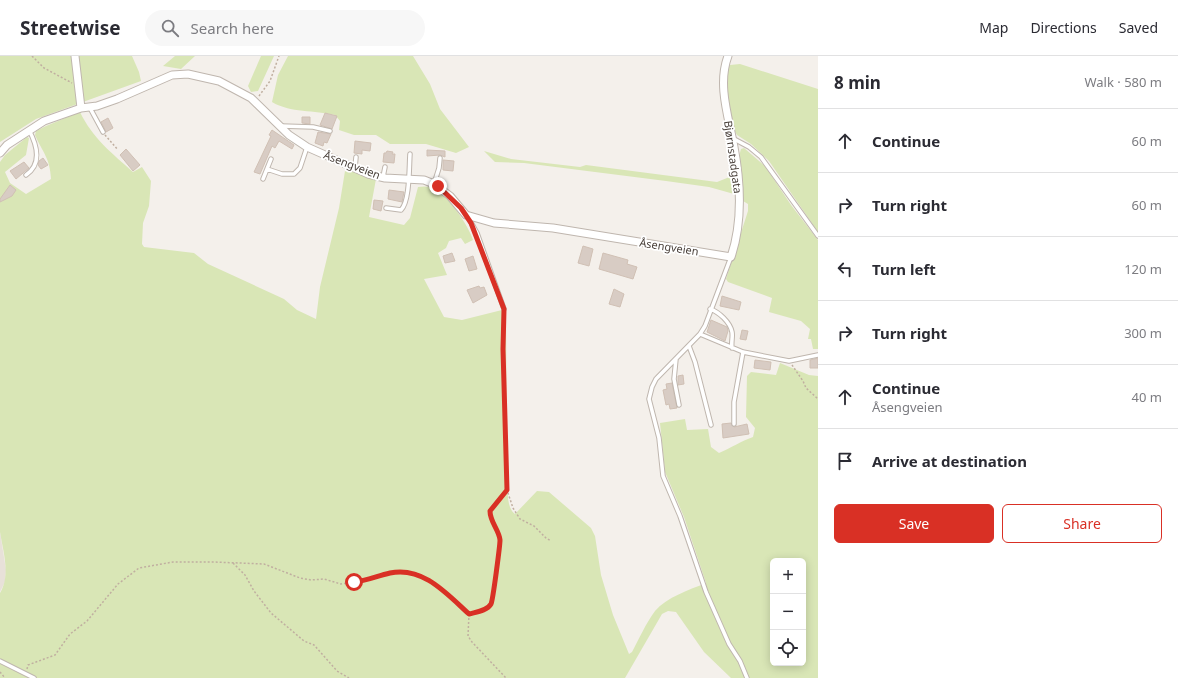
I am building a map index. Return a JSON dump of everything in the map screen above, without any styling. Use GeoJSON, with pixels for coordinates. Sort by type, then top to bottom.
{"type":"FeatureCollection","features":[{"type":"Feature","properties":{"kind":"street"},"geometry":{"type":"LineString","coordinates":[[75,56],[81,108]]}},
{"type":"Feature","properties":{"kind":"street","name":"Bjørnstadgata"},"geometry":{"type":"LineString","coordinates":[[728,56],[724,72],[724,90],[733,139],[740,216],[737,237],[731,257]]}},
{"type":"Feature","properties":{"kind":"street","name":"Åsengveien"},"geometry":{"type":"LineString","coordinates":[[0,153],[7,145],[44,121],[81,108],[90,108],[117,99],[159,79],[172,75],[188,74],[220,81],[255,101],[289,135],[307,147],[355,168],[383,177],[424,180],[434,184],[450,196],[466,214],[494,223],[553,228],[731,257]]}},
{"type":"Feature","properties":{"kind":"lane"},"geometry":{"type":"LineString","coordinates":[[90,108],[103,132]]}},
{"type":"Feature","properties":{"kind":"lane"},"geometry":{"type":"LineString","coordinates":[[281,126],[313,127],[330,131]]}},
{"type":"Feature","properties":{"kind":"lane"},"geometry":{"type":"LineString","coordinates":[[26,175],[32,171],[38,152],[30,130]]}},
{"type":"Feature","properties":{"kind":"lane"},"geometry":{"type":"LineString","coordinates":[[733,139],[749,147],[761,157],[818,236]]}},
{"type":"Feature","properties":{"kind":"lane"},"geometry":{"type":"LineString","coordinates":[[267,169],[282,174],[294,174],[300,168],[307,147]]}},
{"type":"Feature","properties":{"kind":"lane"},"geometry":{"type":"LineString","coordinates":[[386,208],[398,210],[402,209],[405,205],[409,179],[410,154]]}},
{"type":"Feature","properties":{"kind":"lane"},"geometry":{"type":"LineString","coordinates":[[355,168],[356,157]]}},
{"type":"Feature","properties":{"kind":"lane"},"geometry":{"type":"LineString","coordinates":[[434,184],[439,168],[440,158]]}},
{"type":"Feature","properties":{"kind":"lane"},"geometry":{"type":"LineString","coordinates":[[263,179],[271,159]]}},
{"type":"Feature","properties":{"kind":"lane"},"geometry":{"type":"LineString","coordinates":[[383,177],[385,167]]}},
{"type":"Feature","properties":{"kind":"lane"},"geometry":{"type":"LineString","coordinates":[[466,214],[477,233],[504,309]]}},
{"type":"Feature","properties":{"kind":"lane"},"geometry":{"type":"LineString","coordinates":[[731,257],[700,334],[656,379],[650,393],[650,406],[660,444],[662,472],[683,523],[706,592],[729,644],[740,661],[747,678]]}},
{"type":"Feature","properties":{"kind":"lane"},"geometry":{"type":"LineString","coordinates":[[710,309],[721,315],[732,331],[732,348]]}},
{"type":"Feature","properties":{"kind":"lane"},"geometry":{"type":"LineString","coordinates":[[700,334],[743,352],[789,361],[818,355]]}},
{"type":"Feature","properties":{"kind":"lane"},"geometry":{"type":"LineString","coordinates":[[689,346],[695,362],[711,425]]}},
{"type":"Feature","properties":{"kind":"lane"},"geometry":{"type":"LineString","coordinates":[[734,424],[734,402],[743,352]]}},
{"type":"Feature","properties":{"kind":"lane"},"geometry":{"type":"LineString","coordinates":[[676,359],[674,379],[680,405]]}},
{"type":"Feature","properties":{"kind":"lane"},"geometry":{"type":"LineString","coordinates":[[0,661],[34,678]]}},
{"type":"Feature","properties":{"kind":"path"},"geometry":{"type":"LineString","coordinates":[[32,56],[44,68],[79,87]]}},
{"type":"Feature","properties":{"kind":"path"},"geometry":{"type":"LineString","coordinates":[[255,101],[270,81],[279,56]]}},
{"type":"Feature","properties":{"kind":"path"},"geometry":{"type":"LineString","coordinates":[[103,132],[118,150]]}},
{"type":"Feature","properties":{"kind":"path"},"geometry":{"type":"LineString","coordinates":[[504,309],[503,349],[507,490],[513,508],[520,519],[534,526],[546,538],[552,541]]}},
{"type":"Feature","properties":{"kind":"path"},"geometry":{"type":"LineString","coordinates":[[789,361],[806,388],[818,399]]}},
{"type":"Feature","properties":{"kind":"path"},"geometry":{"type":"LineString","coordinates":[[469,614],[485,610],[491,604],[500,539],[490,519],[490,511],[507,490]]}},
{"type":"Feature","properties":{"kind":"path"},"geometry":{"type":"LineString","coordinates":[[26,674],[28,665],[55,655],[70,634],[87,621],[118,584],[139,568],[173,562],[232,562],[264,564],[300,578],[311,580],[324,579],[333,583],[341,584],[370,580],[390,573],[417,573],[446,593],[469,614]]}},
{"type":"Feature","properties":{"kind":"path"},"geometry":{"type":"LineString","coordinates":[[232,562],[246,575],[254,591],[271,613],[304,641],[314,645],[337,671],[349,678]]}},
{"type":"Feature","properties":{"kind":"path"},"geometry":{"type":"LineString","coordinates":[[469,614],[468,636],[506,678]]}},
{"type":"Feature","properties":{"kind":"path"},"geometry":{"type":"LineString","coordinates":[[0,672],[5,678]]}},
{"type":"Feature","properties":{"kind":"shaded area"},"geometry":{"type":"Polygon","coordinates":[[[0,532],[6,570],[5,582],[0,592],[0,532]]]}},
{"type":"Feature","properties":{"kind":"green space"},"geometry":{"type":"Polygon","coordinates":[[[0,56],[132,56],[141,81],[36,119],[0,142],[0,56]]]}},
{"type":"Feature","properties":{"kind":"green space"},"geometry":{"type":"Polygon","coordinates":[[[175,56],[195,56],[181,69],[163,66],[175,56]]]}},
{"type":"Feature","properties":{"kind":"green space"},"geometry":{"type":"Polygon","coordinates":[[[261,56],[274,56],[258,91],[251,92],[248,86],[261,56]]]}},
{"type":"Feature","properties":{"kind":"green space"},"geometry":{"type":"Polygon","coordinates":[[[288,56],[413,56],[430,84],[440,109],[469,147],[456,153],[426,144],[390,144],[376,135],[354,135],[339,130],[340,121],[335,115],[295,110],[279,106],[272,102],[278,75],[288,56]]]}},
{"type":"Feature","properties":{"kind":"green space"},"geometry":{"type":"Polygon","coordinates":[[[740,64],[818,89],[818,232],[769,161],[751,144],[737,135],[733,128],[727,95],[726,78],[727,70],[730,65],[740,64]]]}},
{"type":"Feature","properties":{"kind":"green space"},"geometry":{"type":"Polygon","coordinates":[[[80,112],[85,122],[97,138],[110,152],[133,172],[142,167],[151,181],[149,206],[143,223],[142,244],[144,247],[194,253],[208,264],[284,299],[297,310],[316,319],[320,287],[339,208],[345,171],[354,172],[376,179],[369,217],[404,225],[410,218],[418,187],[429,187],[441,193],[458,212],[473,240],[465,244],[461,238],[449,241],[446,248],[438,253],[447,275],[424,279],[444,317],[462,320],[506,309],[507,478],[510,507],[515,514],[537,491],[549,492],[591,528],[595,536],[601,575],[613,615],[629,654],[632,652],[655,611],[660,606],[679,594],[706,583],[684,517],[665,472],[660,423],[685,419],[687,430],[708,429],[711,447],[719,453],[753,437],[755,428],[746,417],[747,376],[751,372],[776,375],[780,363],[809,375],[818,376],[818,678],[731,678],[704,652],[676,612],[668,611],[662,614],[625,678],[0,678],[0,593],[6,571],[0,532],[0,162],[5,155],[27,137],[29,138],[26,155],[5,172],[10,183],[26,194],[51,179],[48,161],[35,135],[36,131],[80,112]]]}},
{"type":"Feature","properties":{"kind":"green space"},"geometry":{"type":"Polygon","coordinates":[[[744,148],[765,166],[791,205],[818,240],[818,349],[813,349],[811,339],[808,339],[810,329],[801,321],[769,312],[772,298],[728,282],[726,279],[748,211],[748,204],[743,201],[739,168],[741,149],[744,148]]]}},
{"type":"Feature","properties":{"kind":"green space"},"geometry":{"type":"Polygon","coordinates":[[[484,151],[511,159],[580,167],[586,165],[717,182],[732,176],[734,194],[709,187],[666,181],[524,163],[495,162],[484,151]]]}},
{"type":"Feature","properties":{"kind":"building"},"geometry":{"type":"Polygon","coordinates":[[[325,113],[337,116],[332,129],[320,125],[325,113]]]}},
{"type":"Feature","properties":{"kind":"building"},"geometry":{"type":"Polygon","coordinates":[[[302,117],[310,117],[310,124],[302,123],[302,117]]]}},
{"type":"Feature","properties":{"kind":"building"},"geometry":{"type":"Polygon","coordinates":[[[108,118],[113,128],[106,132],[101,122],[108,118]]]}},
{"type":"Feature","properties":{"kind":"building"},"geometry":{"type":"Polygon","coordinates":[[[272,130],[294,145],[292,149],[279,141],[275,148],[272,146],[260,174],[254,172],[271,136],[269,135],[272,130]]]}},
{"type":"Feature","properties":{"kind":"building"},"geometry":{"type":"Polygon","coordinates":[[[318,132],[331,134],[327,143],[324,142],[323,146],[315,143],[318,132]]]}},
{"type":"Feature","properties":{"kind":"building"},"geometry":{"type":"Polygon","coordinates":[[[355,141],[371,143],[370,151],[362,150],[362,154],[354,153],[355,141]]]}},
{"type":"Feature","properties":{"kind":"building"},"geometry":{"type":"Polygon","coordinates":[[[126,149],[140,165],[133,171],[120,155],[126,149]]]}},
{"type":"Feature","properties":{"kind":"building"},"geometry":{"type":"Polygon","coordinates":[[[427,150],[445,151],[445,157],[440,155],[427,156],[427,150]]]}},
{"type":"Feature","properties":{"kind":"building"},"geometry":{"type":"Polygon","coordinates":[[[387,151],[395,154],[394,163],[383,162],[384,153],[387,151]]]}},
{"type":"Feature","properties":{"kind":"building"},"geometry":{"type":"Polygon","coordinates":[[[43,158],[48,165],[41,169],[38,165],[39,161],[43,158]]]}},
{"type":"Feature","properties":{"kind":"building"},"geometry":{"type":"Polygon","coordinates":[[[443,160],[454,161],[453,171],[443,170],[443,160]]]}},
{"type":"Feature","properties":{"kind":"building"},"geometry":{"type":"Polygon","coordinates":[[[24,162],[29,168],[16,179],[10,171],[24,162]]]}},
{"type":"Feature","properties":{"kind":"building"},"geometry":{"type":"Polygon","coordinates":[[[10,185],[16,190],[12,196],[0,202],[0,199],[10,185]]]}},
{"type":"Feature","properties":{"kind":"building"},"geometry":{"type":"Polygon","coordinates":[[[389,190],[404,192],[402,202],[388,199],[389,190]]]}},
{"type":"Feature","properties":{"kind":"building"},"geometry":{"type":"Polygon","coordinates":[[[374,200],[383,201],[381,211],[373,209],[374,200]]]}},
{"type":"Feature","properties":{"kind":"building"},"geometry":{"type":"Polygon","coordinates":[[[583,246],[593,249],[589,266],[578,263],[583,246]]]}},
{"type":"Feature","properties":{"kind":"building"},"geometry":{"type":"Polygon","coordinates":[[[452,253],[455,261],[445,263],[443,256],[452,253]]]}},
{"type":"Feature","properties":{"kind":"building"},"geometry":{"type":"Polygon","coordinates":[[[603,253],[628,260],[627,264],[637,267],[633,279],[599,269],[603,253]]]}},
{"type":"Feature","properties":{"kind":"building"},"geometry":{"type":"Polygon","coordinates":[[[473,256],[477,269],[469,271],[465,259],[473,256]]]}},
{"type":"Feature","properties":{"kind":"building"},"geometry":{"type":"Polygon","coordinates":[[[479,286],[480,288],[484,287],[487,295],[473,303],[467,290],[479,286]]]}},
{"type":"Feature","properties":{"kind":"building"},"geometry":{"type":"Polygon","coordinates":[[[614,289],[624,294],[620,307],[609,304],[614,289]]]}},
{"type":"Feature","properties":{"kind":"building"},"geometry":{"type":"Polygon","coordinates":[[[722,296],[741,302],[739,310],[720,306],[722,296]]]}},
{"type":"Feature","properties":{"kind":"building"},"geometry":{"type":"Polygon","coordinates":[[[711,320],[727,327],[728,331],[725,341],[707,332],[711,320]]]}},
{"type":"Feature","properties":{"kind":"building"},"geometry":{"type":"Polygon","coordinates":[[[742,330],[748,331],[746,340],[740,339],[742,330]]]}},
{"type":"Feature","properties":{"kind":"building"},"geometry":{"type":"Polygon","coordinates":[[[818,358],[818,368],[810,368],[810,360],[818,358]]]}},
{"type":"Feature","properties":{"kind":"building"},"geometry":{"type":"Polygon","coordinates":[[[755,360],[771,362],[770,370],[754,368],[755,360]]]}},
{"type":"Feature","properties":{"kind":"building"},"geometry":{"type":"Polygon","coordinates":[[[683,375],[684,384],[678,385],[678,376],[683,375]]]}},
{"type":"Feature","properties":{"kind":"building"},"geometry":{"type":"Polygon","coordinates":[[[672,383],[677,408],[670,409],[669,404],[666,405],[663,390],[667,389],[666,384],[672,383]]]}},
{"type":"Feature","properties":{"kind":"building"},"geometry":{"type":"Polygon","coordinates":[[[731,423],[734,427],[747,424],[749,434],[723,438],[722,424],[731,423]]]}},
{"type":"Feature","properties":{"kind":"route"},"geometry":{"type":"LineString","coordinates":[[354,582],[370,580],[390,573],[417,573],[446,593],[469,614],[485,610],[491,604],[494,594],[495,572],[500,539],[490,519],[490,511],[507,490],[503,349],[505,314],[477,233],[466,214],[450,196],[438,186]]}}]}
